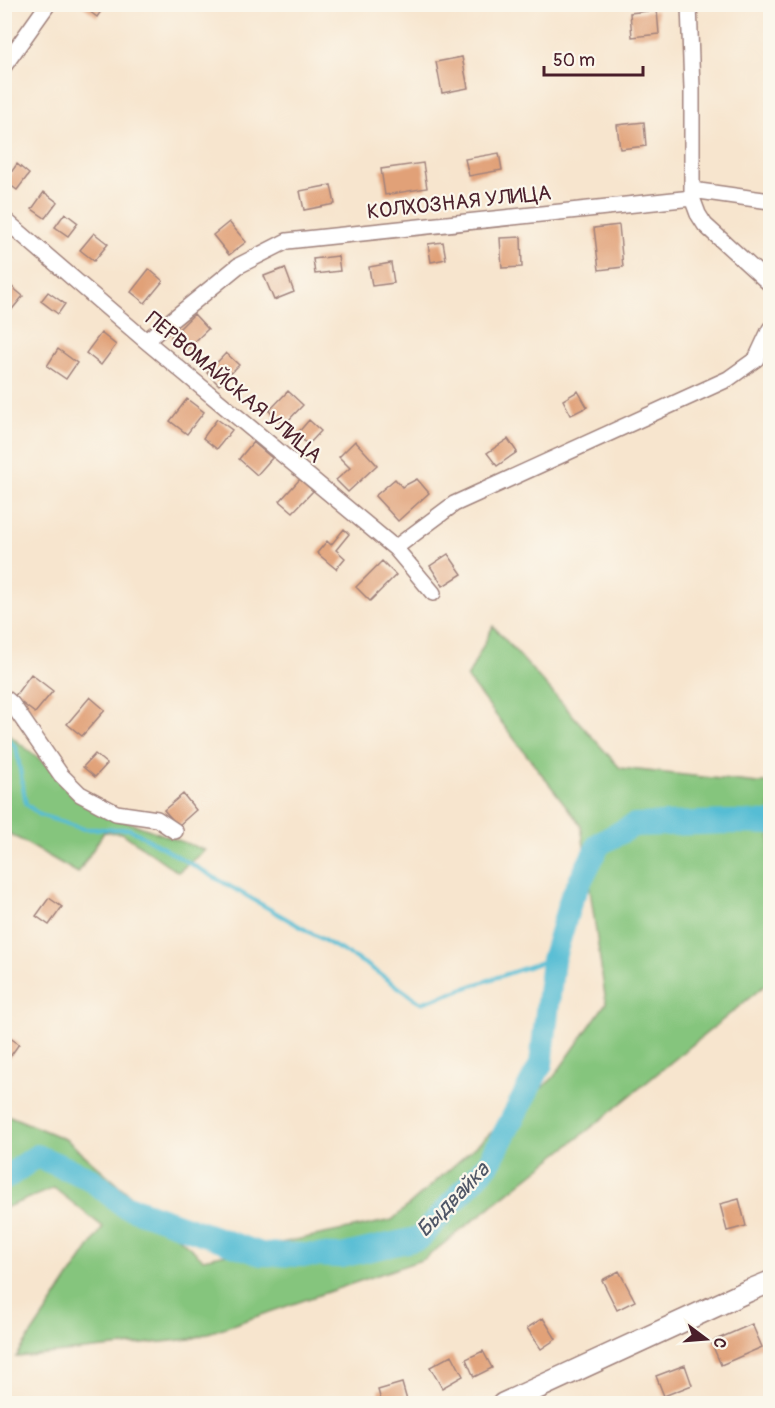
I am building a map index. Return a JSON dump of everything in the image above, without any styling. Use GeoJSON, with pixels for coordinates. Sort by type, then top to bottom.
{"type":"FeatureCollection","features":[{"type":"Feature","properties":{"kind":"main road"},"geometry":{"type":"LineString","coordinates":[[503,1404],[771,1282]]}},
{"type":"Feature","properties":{"kind":"street"},"geometry":{"type":"LineString","coordinates":[[4,66],[48,4]]}},
{"type":"Feature","properties":{"kind":"street"},"geometry":{"type":"LineString","coordinates":[[689,4],[692,194],[698,214],[705,225],[771,284]]}},
{"type":"Feature","properties":{"kind":"street","name":"КОЛХОЗНАЯ УЛИЦА"},"geometry":{"type":"LineString","coordinates":[[146,341],[238,266],[287,241],[692,194],[771,201]]}},
{"type":"Feature","properties":{"kind":"street","name":"ПЕРВОМАЙСКАЯ УЛИЦА"},"geometry":{"type":"LineString","coordinates":[[4,219],[146,341],[395,548],[432,593]]}},
{"type":"Feature","properties":{"kind":"street"},"geometry":{"type":"LineString","coordinates":[[395,548],[454,504],[728,379],[756,359],[771,329]]}},
{"type":"Feature","properties":{"kind":"street"},"geometry":{"type":"LineString","coordinates":[[4,697],[12,704],[61,775],[80,794],[116,813],[157,819],[175,831]]}},
{"type":"Feature","properties":{"kind":"green space"},"geometry":{"type":"Polygon","coordinates":[[[493,626],[620,768],[770,783],[770,981],[597,1123],[424,1259],[191,1339],[16,1357],[103,1227],[54,1188],[5,1208],[5,1114],[67,1140],[203,1259],[392,1220],[553,1078],[606,1003],[581,825],[467,678],[493,626]]]}},
{"type":"Feature","properties":{"kind":"green space"},"geometry":{"type":"Polygon","coordinates":[[[4,731],[112,816],[205,850],[178,872],[122,833],[104,832],[78,873],[5,831],[4,731]]]}},
{"type":"Feature","properties":{"kind":"building"},"geometry":{"type":"Polygon","coordinates":[[[80,4],[106,4],[97,17],[80,4]]]}},
{"type":"Feature","properties":{"kind":"building"},"geometry":{"type":"Polygon","coordinates":[[[657,10],[659,34],[632,37],[630,13],[657,10]]]}},
{"type":"Feature","properties":{"kind":"building"},"geometry":{"type":"Polygon","coordinates":[[[462,57],[468,88],[442,93],[436,62],[462,57]]]}},
{"type":"Feature","properties":{"kind":"building"},"geometry":{"type":"Polygon","coordinates":[[[644,122],[646,146],[620,149],[617,125],[644,122]]]}},
{"type":"Feature","properties":{"kind":"building"},"geometry":{"type":"Polygon","coordinates":[[[499,153],[502,170],[469,176],[465,159],[499,153]]]}},
{"type":"Feature","properties":{"kind":"building"},"geometry":{"type":"Polygon","coordinates":[[[423,163],[427,188],[385,195],[381,169],[423,163]]]}},
{"type":"Feature","properties":{"kind":"building"},"geometry":{"type":"Polygon","coordinates":[[[17,164],[29,174],[17,190],[5,181],[17,164]]]}},
{"type":"Feature","properties":{"kind":"building"},"geometry":{"type":"Polygon","coordinates":[[[331,185],[335,204],[304,210],[300,191],[331,185]]]}},
{"type":"Feature","properties":{"kind":"building"},"geometry":{"type":"Polygon","coordinates":[[[44,192],[57,202],[45,218],[32,209],[44,192]]]}},
{"type":"Feature","properties":{"kind":"building"},"geometry":{"type":"Polygon","coordinates":[[[65,213],[78,223],[68,236],[55,227],[65,213]]]}},
{"type":"Feature","properties":{"kind":"building"},"geometry":{"type":"Polygon","coordinates":[[[229,222],[246,242],[229,255],[213,235],[229,222]]]}},
{"type":"Feature","properties":{"kind":"building"},"geometry":{"type":"Polygon","coordinates":[[[619,225],[623,267],[599,270],[594,228],[619,225]]]}},
{"type":"Feature","properties":{"kind":"building"},"geometry":{"type":"Polygon","coordinates":[[[94,233],[108,244],[94,261],[80,250],[94,233]]]}},
{"type":"Feature","properties":{"kind":"building"},"geometry":{"type":"Polygon","coordinates":[[[521,237],[522,267],[502,268],[500,238],[521,237]]]}},
{"type":"Feature","properties":{"kind":"building"},"geometry":{"type":"Polygon","coordinates":[[[443,242],[446,259],[431,262],[428,244],[443,242]]]}},
{"type":"Feature","properties":{"kind":"building"},"geometry":{"type":"Polygon","coordinates":[[[338,256],[340,271],[315,274],[313,259],[338,256]]]}},
{"type":"Feature","properties":{"kind":"building"},"geometry":{"type":"Polygon","coordinates":[[[391,263],[394,283],[372,286],[369,267],[391,263]]]}},
{"type":"Feature","properties":{"kind":"building"},"geometry":{"type":"Polygon","coordinates":[[[285,268],[294,292],[274,300],[264,276],[285,268]]]}},
{"type":"Feature","properties":{"kind":"building"},"geometry":{"type":"Polygon","coordinates":[[[149,269],[163,281],[145,303],[131,292],[149,269]]]}},
{"type":"Feature","properties":{"kind":"building"},"geometry":{"type":"Polygon","coordinates":[[[6,282],[23,296],[4,319],[4,284],[6,282]]]}},
{"type":"Feature","properties":{"kind":"building"},"geometry":{"type":"Polygon","coordinates":[[[48,292],[65,304],[58,314],[41,301],[48,292]]]}},
{"type":"Feature","properties":{"kind":"building"},"geometry":{"type":"Polygon","coordinates":[[[194,314],[208,329],[185,351],[171,337],[194,314]]]}},
{"type":"Feature","properties":{"kind":"building"},"geometry":{"type":"Polygon","coordinates":[[[101,333],[116,345],[101,365],[86,353],[101,333]]]}},
{"type":"Feature","properties":{"kind":"building"},"geometry":{"type":"Polygon","coordinates":[[[58,349],[77,363],[66,379],[47,366],[58,349]]]}},
{"type":"Feature","properties":{"kind":"building"},"geometry":{"type":"Polygon","coordinates":[[[226,353],[239,365],[219,385],[207,373],[226,353]]]}},
{"type":"Feature","properties":{"kind":"building"},"geometry":{"type":"Polygon","coordinates":[[[288,391],[303,405],[284,425],[269,411],[288,391]]]}},
{"type":"Feature","properties":{"kind":"building"},"geometry":{"type":"Polygon","coordinates":[[[578,391],[587,407],[571,415],[563,400],[578,391]]]}},
{"type":"Feature","properties":{"kind":"building"},"geometry":{"type":"Polygon","coordinates":[[[187,399],[204,412],[187,434],[170,421],[187,399]]]}},
{"type":"Feature","properties":{"kind":"building"},"geometry":{"type":"Polygon","coordinates":[[[217,419],[232,430],[217,449],[203,438],[217,419]]]}},
{"type":"Feature","properties":{"kind":"building"},"geometry":{"type":"Polygon","coordinates":[[[309,420],[321,431],[308,445],[297,434],[309,420]]]}},
{"type":"Feature","properties":{"kind":"building"},"geometry":{"type":"Polygon","coordinates":[[[508,439],[517,452],[497,466],[487,453],[508,439]]]}},
{"type":"Feature","properties":{"kind":"building"},"geometry":{"type":"Polygon","coordinates":[[[355,441],[377,465],[348,492],[336,480],[350,468],[339,457],[355,441]]]}},
{"type":"Feature","properties":{"kind":"building"},"geometry":{"type":"Polygon","coordinates":[[[253,442],[272,458],[257,475],[239,459],[253,442]]]}},
{"type":"Feature","properties":{"kind":"building"},"geometry":{"type":"Polygon","coordinates":[[[300,479],[313,491],[293,512],[280,501],[300,479]]]}},
{"type":"Feature","properties":{"kind":"building"},"geometry":{"type":"Polygon","coordinates":[[[395,479],[402,487],[417,479],[429,493],[398,521],[375,496],[395,479]]]}},
{"type":"Feature","properties":{"kind":"building"},"geometry":{"type":"Polygon","coordinates":[[[344,529],[349,534],[336,550],[345,558],[336,569],[317,553],[327,541],[331,545],[344,529]]]}},
{"type":"Feature","properties":{"kind":"building"},"geometry":{"type":"Polygon","coordinates":[[[448,554],[462,574],[443,586],[430,566],[448,554]]]}},
{"type":"Feature","properties":{"kind":"building"},"geometry":{"type":"Polygon","coordinates":[[[382,561],[396,575],[370,601],[356,587],[382,561]]]}},
{"type":"Feature","properties":{"kind":"building"},"geometry":{"type":"Polygon","coordinates":[[[31,674],[53,691],[35,713],[14,697],[31,674]]]}},
{"type":"Feature","properties":{"kind":"building"},"geometry":{"type":"Polygon","coordinates":[[[90,697],[105,710],[82,736],[67,724],[90,697]]]}},
{"type":"Feature","properties":{"kind":"building"},"geometry":{"type":"Polygon","coordinates":[[[95,754],[107,764],[95,777],[83,767],[95,754]]]}},
{"type":"Feature","properties":{"kind":"building"},"geometry":{"type":"Polygon","coordinates":[[[183,794],[196,810],[178,826],[164,810],[183,794]]]}},
{"type":"Feature","properties":{"kind":"building"},"geometry":{"type":"Polygon","coordinates":[[[49,898],[62,907],[49,925],[36,916],[49,898]]]}},
{"type":"Feature","properties":{"kind":"building"},"geometry":{"type":"Polygon","coordinates":[[[7,1036],[19,1044],[7,1061],[4,1059],[4,1040],[7,1036]]]}},
{"type":"Feature","properties":{"kind":"building"},"geometry":{"type":"Polygon","coordinates":[[[739,1199],[746,1226],[727,1231],[720,1204],[739,1199]]]}},
{"type":"Feature","properties":{"kind":"building"},"geometry":{"type":"Polygon","coordinates":[[[619,1271],[635,1301],[617,1310],[602,1280],[619,1271]]]}},
{"type":"Feature","properties":{"kind":"building"},"geometry":{"type":"Polygon","coordinates":[[[543,1318],[556,1339],[541,1349],[527,1328],[543,1318]]]}},
{"type":"Feature","properties":{"kind":"building"},"geometry":{"type":"Polygon","coordinates":[[[752,1324],[762,1347],[721,1365],[711,1342],[752,1324]]]}},
{"type":"Feature","properties":{"kind":"building"},"geometry":{"type":"Polygon","coordinates":[[[483,1351],[492,1368],[474,1377],[466,1359],[483,1351]]]}},
{"type":"Feature","properties":{"kind":"building"},"geometry":{"type":"Polygon","coordinates":[[[452,1355],[463,1376],[442,1388],[430,1367],[452,1355]]]}},
{"type":"Feature","properties":{"kind":"building"},"geometry":{"type":"Polygon","coordinates":[[[685,1365],[692,1385],[664,1396],[656,1376],[685,1365]]]}},
{"type":"Feature","properties":{"kind":"building"},"geometry":{"type":"Polygon","coordinates":[[[402,1383],[408,1404],[382,1404],[378,1390],[402,1383]]]}},
{"type":"Feature","properties":{"kind":"waterway"},"geometry":{"type":"LineString","coordinates":[[4,736],[16,747],[26,804],[40,815],[84,829],[130,829],[367,965],[421,1003],[554,958]]}},
{"type":"Feature","properties":{"kind":"waterway","name":"Быдвайка"},"geometry":{"type":"LineString","coordinates":[[4,1179],[37,1156],[89,1178],[125,1206],[261,1254],[341,1256],[420,1238],[489,1163],[541,1064],[553,960],[571,899],[599,844],[634,825],[770,823]]}}]}
